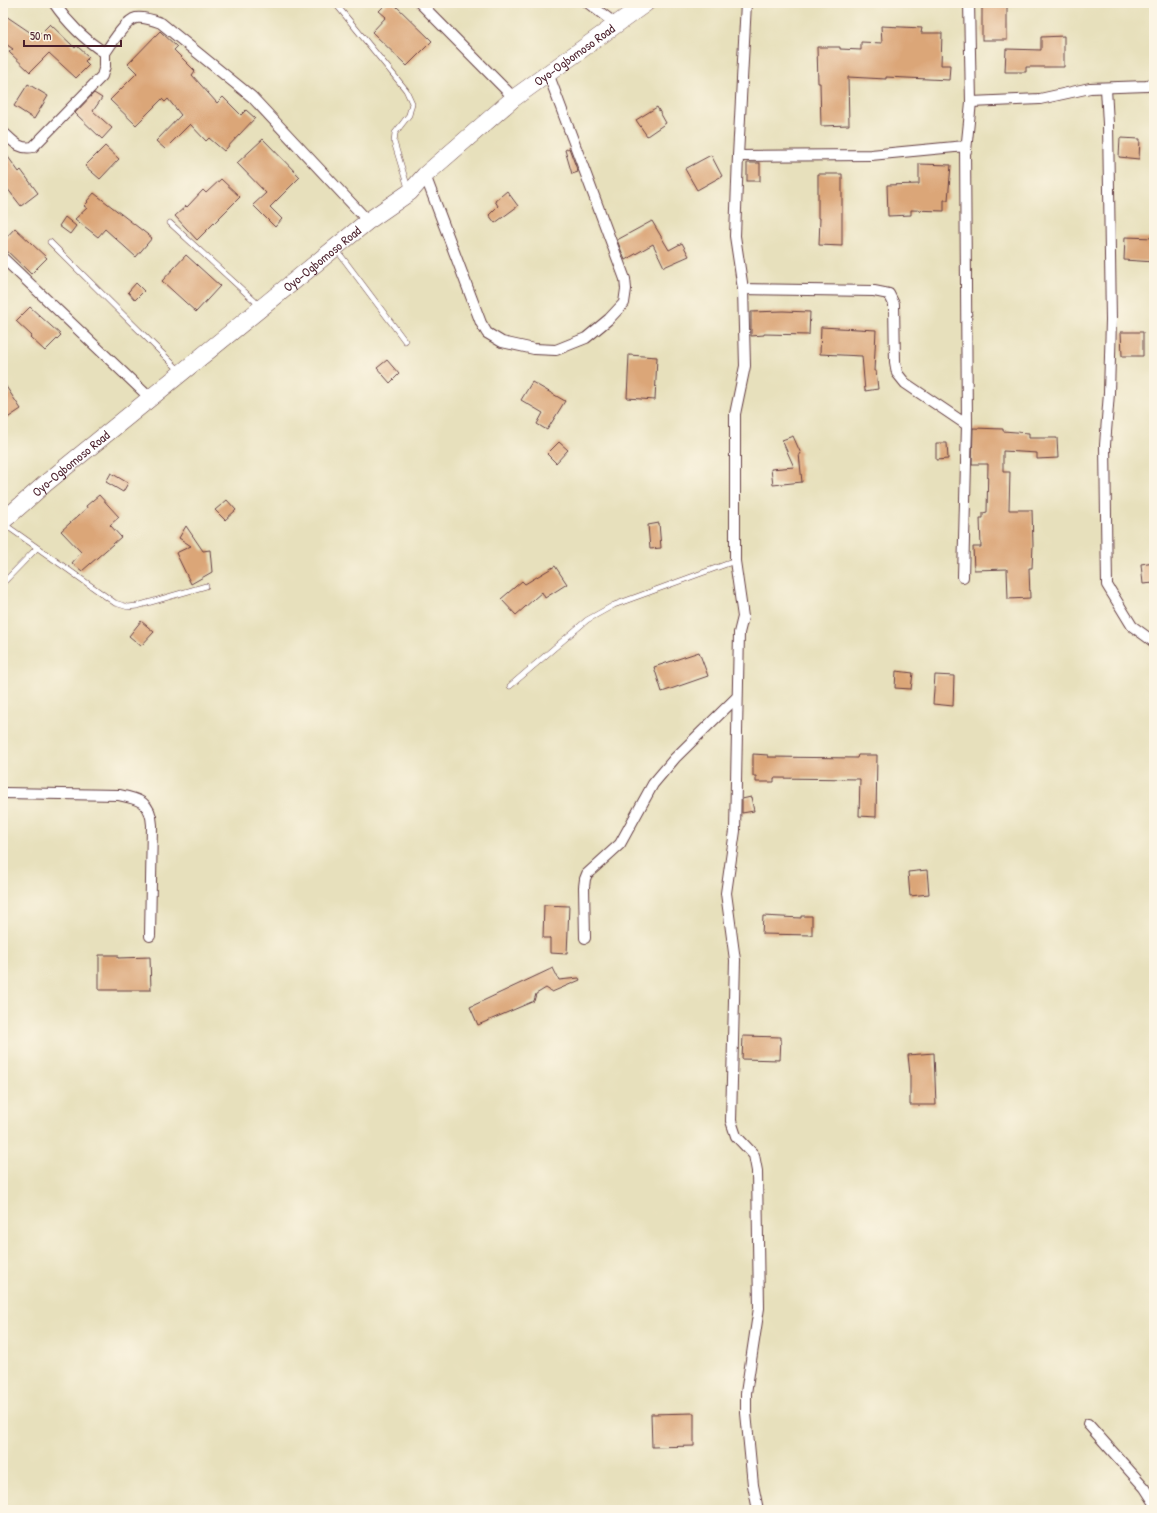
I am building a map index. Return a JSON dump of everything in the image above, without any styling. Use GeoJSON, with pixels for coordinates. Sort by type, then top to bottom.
{"type":"FeatureCollection","features":[{"type":"Feature","properties":{"kind":"highway","name":"Oyo-Ogbomoso Road"},"geometry":{"type":"LineString","coordinates":[[3,522],[46,483],[368,221],[410,192],[425,175],[514,98],[618,25],[646,3]]}},
{"type":"Feature","properties":{"kind":"street"},"geometry":{"type":"LineString","coordinates":[[54,3],[64,18],[104,53]]}},
{"type":"Feature","properties":{"kind":"street"},"geometry":{"type":"LineString","coordinates":[[420,3],[514,98]]}},
{"type":"Feature","properties":{"kind":"street"},"geometry":{"type":"LineString","coordinates":[[588,3],[618,25]]}},
{"type":"Feature","properties":{"kind":"street"},"geometry":{"type":"LineString","coordinates":[[746,3],[738,156],[736,236],[743,290],[745,366],[735,414],[735,561],[743,617],[740,632],[735,831],[726,893],[735,960],[731,1121],[736,1136],[754,1155],[758,1171],[758,1308],[748,1373],[746,1406],[753,1484],[758,1510]]}},
{"type":"Feature","properties":{"kind":"street"},"geometry":{"type":"LineString","coordinates":[[965,157],[971,102],[969,3]]}},
{"type":"Feature","properties":{"kind":"street"},"geometry":{"type":"LineString","coordinates":[[3,132],[16,144],[25,149],[33,147],[102,76],[105,66],[104,53],[130,21],[137,18],[148,19],[161,23],[252,97],[368,221]]}},
{"type":"Feature","properties":{"kind":"street"},"geometry":{"type":"LineString","coordinates":[[425,175],[486,333],[502,342],[534,349],[556,350],[586,338],[609,319],[624,303],[626,289],[625,279],[548,74]]}},
{"type":"Feature","properties":{"kind":"street"},"geometry":{"type":"LineString","coordinates":[[971,102],[1040,99],[1090,88],[1147,86],[1154,82]]}},
{"type":"Feature","properties":{"kind":"street"},"geometry":{"type":"LineString","coordinates":[[1106,88],[1112,320],[1105,445],[1107,585],[1132,626],[1154,642]]}},
{"type":"Feature","properties":{"kind":"street"},"geometry":{"type":"LineString","coordinates":[[738,156],[871,155],[965,146],[966,425],[963,577]]}},
{"type":"Feature","properties":{"kind":"street"},"geometry":{"type":"LineString","coordinates":[[3,258],[150,398]]}},
{"type":"Feature","properties":{"kind":"street"},"geometry":{"type":"LineString","coordinates":[[743,290],[874,291],[889,294],[894,304],[895,362],[897,374],[905,383],[966,425]]}},
{"type":"Feature","properties":{"kind":"street"},"geometry":{"type":"LineString","coordinates":[[585,938],[584,887],[587,874],[620,844],[653,784],[675,758],[738,697]]}},
{"type":"Feature","properties":{"kind":"street"},"geometry":{"type":"LineString","coordinates":[[3,793],[119,795],[137,800],[148,807],[151,814],[152,825],[150,936]]}},
{"type":"Feature","properties":{"kind":"street"},"geometry":{"type":"LineString","coordinates":[[1088,1424],[1145,1488],[1154,1502]]}},
{"type":"Feature","properties":{"kind":"lane"},"geometry":{"type":"LineString","coordinates":[[335,3],[406,90],[412,103],[409,115],[395,133],[394,142],[410,192]]}},
{"type":"Feature","properties":{"kind":"lane"},"geometry":{"type":"LineString","coordinates":[[170,222],[261,308]]}},
{"type":"Feature","properties":{"kind":"lane"},"geometry":{"type":"LineString","coordinates":[[50,242],[182,373]]}},
{"type":"Feature","properties":{"kind":"lane"},"geometry":{"type":"LineString","coordinates":[[335,248],[405,341]]}},
{"type":"Feature","properties":{"kind":"lane"},"geometry":{"type":"LineString","coordinates":[[3,522],[115,603],[128,607],[137,606],[206,586]]}},
{"type":"Feature","properties":{"kind":"lane"},"geometry":{"type":"LineString","coordinates":[[3,583],[37,548]]}},
{"type":"Feature","properties":{"kind":"lane"},"geometry":{"type":"LineString","coordinates":[[510,686],[586,620],[614,605],[735,561]]}},
{"type":"Feature","properties":{"kind":"building"},"geometry":{"type":"Polygon","coordinates":[[[387,3],[393,3],[432,41],[407,66],[372,32],[386,17],[379,11],[387,3]]]}},
{"type":"Feature","properties":{"kind":"building"},"geometry":{"type":"Polygon","coordinates":[[[982,3],[1007,3],[1007,40],[982,40],[982,3]]]}},
{"type":"Feature","properties":{"kind":"building"},"geometry":{"type":"Polygon","coordinates":[[[3,14],[37,37],[50,24],[75,48],[77,46],[89,57],[85,61],[89,65],[76,78],[49,53],[30,72],[9,52],[13,49],[3,42],[3,14]]]}},
{"type":"Feature","properties":{"kind":"building"},"geometry":{"type":"Polygon","coordinates":[[[881,26],[922,28],[921,33],[942,33],[941,65],[950,65],[949,80],[848,77],[849,125],[821,126],[817,47],[840,47],[840,49],[861,50],[861,42],[882,43],[881,26]]]}},
{"type":"Feature","properties":{"kind":"building"},"geometry":{"type":"Polygon","coordinates":[[[160,31],[177,47],[174,50],[195,71],[192,75],[217,103],[223,97],[241,115],[246,110],[255,118],[224,151],[209,138],[206,141],[190,124],[165,149],[156,141],[181,115],[168,99],[165,102],[162,99],[136,125],[110,100],[137,73],[128,64],[160,31]]]}},
{"type":"Feature","properties":{"kind":"building"},"geometry":{"type":"Polygon","coordinates":[[[1064,36],[1064,67],[1026,67],[1026,72],[1005,72],[1006,49],[1041,50],[1041,37],[1064,36]]]}},
{"type":"Feature","properties":{"kind":"building"},"geometry":{"type":"Polygon","coordinates":[[[28,84],[48,96],[34,119],[14,106],[28,84]]]}},
{"type":"Feature","properties":{"kind":"building"},"geometry":{"type":"Polygon","coordinates":[[[94,93],[102,98],[93,111],[112,128],[102,139],[75,113],[94,93]]]}},
{"type":"Feature","properties":{"kind":"building"},"geometry":{"type":"Polygon","coordinates":[[[657,107],[666,123],[647,136],[636,120],[657,107]]]}},
{"type":"Feature","properties":{"kind":"building"},"geometry":{"type":"Polygon","coordinates":[[[1120,138],[1140,139],[1139,159],[1119,157],[1120,138]]]}},
{"type":"Feature","properties":{"kind":"building"},"geometry":{"type":"Polygon","coordinates":[[[263,139],[300,177],[270,207],[282,219],[275,227],[253,205],[266,193],[237,163],[263,139]]]}},
{"type":"Feature","properties":{"kind":"building"},"geometry":{"type":"Polygon","coordinates":[[[105,146],[119,159],[100,179],[85,166],[105,146]]]}},
{"type":"Feature","properties":{"kind":"building"},"geometry":{"type":"Polygon","coordinates":[[[569,148],[578,172],[572,174],[565,150],[569,148]]]}},
{"type":"Feature","properties":{"kind":"building"},"geometry":{"type":"Polygon","coordinates":[[[3,150],[19,172],[21,170],[38,193],[21,206],[3,183],[3,150]]]}},
{"type":"Feature","properties":{"kind":"building"},"geometry":{"type":"Polygon","coordinates":[[[711,155],[722,176],[697,190],[685,169],[711,155]]]}},
{"type":"Feature","properties":{"kind":"building"},"geometry":{"type":"Polygon","coordinates":[[[747,163],[760,163],[760,181],[747,181],[747,163]]]}},
{"type":"Feature","properties":{"kind":"building"},"geometry":{"type":"Polygon","coordinates":[[[919,164],[951,165],[948,200],[944,200],[944,211],[911,210],[911,215],[888,216],[887,185],[919,184],[919,164]]]}},
{"type":"Feature","properties":{"kind":"building"},"geometry":{"type":"Polygon","coordinates":[[[818,174],[842,174],[842,246],[819,245],[820,218],[818,218],[818,174]]]}},
{"type":"Feature","properties":{"kind":"building"},"geometry":{"type":"Polygon","coordinates":[[[221,179],[240,197],[197,240],[175,216],[186,206],[187,207],[203,190],[206,193],[221,179]]]}},
{"type":"Feature","properties":{"kind":"building"},"geometry":{"type":"Polygon","coordinates":[[[507,191],[518,206],[495,223],[489,215],[498,206],[495,201],[507,191]]]}},
{"type":"Feature","properties":{"kind":"building"},"geometry":{"type":"Polygon","coordinates":[[[94,193],[152,238],[136,257],[105,229],[98,237],[75,219],[87,208],[84,206],[94,193]]]}},
{"type":"Feature","properties":{"kind":"building"},"geometry":{"type":"Polygon","coordinates":[[[65,217],[76,226],[70,234],[59,226],[65,217]]]}},
{"type":"Feature","properties":{"kind":"building"},"geometry":{"type":"Polygon","coordinates":[[[652,221],[669,250],[682,243],[689,256],[664,267],[653,244],[625,260],[617,240],[652,221]]]}},
{"type":"Feature","properties":{"kind":"building"},"geometry":{"type":"Polygon","coordinates":[[[15,228],[47,258],[31,274],[3,247],[3,241],[15,228]]]}},
{"type":"Feature","properties":{"kind":"building"},"geometry":{"type":"Polygon","coordinates":[[[1125,237],[1154,238],[1154,262],[1124,260],[1125,237]]]}},
{"type":"Feature","properties":{"kind":"building"},"geometry":{"type":"Polygon","coordinates":[[[186,255],[220,286],[196,312],[162,281],[186,255]]]}},
{"type":"Feature","properties":{"kind":"building"},"geometry":{"type":"Polygon","coordinates":[[[136,283],[144,291],[135,300],[128,292],[136,283]]]}},
{"type":"Feature","properties":{"kind":"building"},"geometry":{"type":"Polygon","coordinates":[[[30,307],[61,335],[45,351],[16,321],[30,307]]]}},
{"type":"Feature","properties":{"kind":"building"},"geometry":{"type":"Polygon","coordinates":[[[751,312],[810,312],[809,335],[764,334],[751,336],[751,312]]]}},
{"type":"Feature","properties":{"kind":"building"},"geometry":{"type":"Polygon","coordinates":[[[821,327],[876,330],[874,371],[876,371],[878,389],[865,391],[862,356],[820,354],[821,327]]]}},
{"type":"Feature","properties":{"kind":"building"},"geometry":{"type":"Polygon","coordinates":[[[1121,332],[1143,332],[1143,356],[1122,356],[1121,332]]]}},
{"type":"Feature","properties":{"kind":"building"},"geometry":{"type":"Polygon","coordinates":[[[629,355],[657,357],[655,400],[627,398],[629,355]]]}},
{"type":"Feature","properties":{"kind":"building"},"geometry":{"type":"Polygon","coordinates":[[[387,360],[399,374],[390,383],[377,368],[387,360]]]}},
{"type":"Feature","properties":{"kind":"building"},"geometry":{"type":"Polygon","coordinates":[[[3,382],[21,409],[3,421],[3,382]]]}},
{"type":"Feature","properties":{"kind":"building"},"geometry":{"type":"Polygon","coordinates":[[[532,382],[565,401],[547,430],[537,424],[543,413],[521,400],[532,382]]]}},
{"type":"Feature","properties":{"kind":"building"},"geometry":{"type":"Polygon","coordinates":[[[973,428],[1003,429],[1003,431],[1029,433],[1029,438],[1057,438],[1058,458],[1037,459],[1037,453],[1003,451],[1003,472],[1010,472],[1009,510],[1032,510],[1033,545],[1032,568],[1029,568],[1030,598],[1008,599],[1007,569],[974,570],[973,547],[981,547],[980,518],[983,518],[983,513],[987,512],[988,464],[972,464],[973,428]]]}},
{"type":"Feature","properties":{"kind":"building"},"geometry":{"type":"Polygon","coordinates":[[[793,436],[801,454],[799,454],[802,482],[773,485],[771,469],[794,467],[782,440],[793,436]]]}},
{"type":"Feature","properties":{"kind":"building"},"geometry":{"type":"Polygon","coordinates":[[[559,442],[568,450],[556,463],[547,454],[559,442]]]}},
{"type":"Feature","properties":{"kind":"building"},"geometry":{"type":"Polygon","coordinates":[[[936,443],[947,443],[948,459],[936,460],[936,443]]]}},
{"type":"Feature","properties":{"kind":"building"},"geometry":{"type":"Polygon","coordinates":[[[111,473],[128,483],[123,492],[106,482],[111,473]]]}},
{"type":"Feature","properties":{"kind":"building"},"geometry":{"type":"Polygon","coordinates":[[[99,495],[119,517],[110,525],[121,537],[82,571],[72,563],[81,552],[61,531],[99,495]]]}},
{"type":"Feature","properties":{"kind":"building"},"geometry":{"type":"Polygon","coordinates":[[[227,500],[236,510],[225,520],[215,510],[227,500]]]}},
{"type":"Feature","properties":{"kind":"building"},"geometry":{"type":"Polygon","coordinates":[[[659,523],[661,548],[650,549],[648,525],[659,523]]]}},
{"type":"Feature","properties":{"kind":"building"},"geometry":{"type":"Polygon","coordinates":[[[186,526],[203,551],[210,550],[212,572],[191,584],[176,553],[191,546],[179,538],[186,526]]]}},
{"type":"Feature","properties":{"kind":"building"},"geometry":{"type":"Polygon","coordinates":[[[1154,562],[1154,583],[1143,584],[1141,564],[1154,562]]]}},
{"type":"Feature","properties":{"kind":"building"},"geometry":{"type":"Polygon","coordinates":[[[555,566],[567,584],[545,598],[542,592],[516,615],[501,599],[522,581],[525,584],[555,566]]]}},
{"type":"Feature","properties":{"kind":"building"},"geometry":{"type":"Polygon","coordinates":[[[141,621],[154,632],[141,646],[129,636],[141,621]]]}},
{"type":"Feature","properties":{"kind":"building"},"geometry":{"type":"Polygon","coordinates":[[[699,652],[708,676],[662,692],[654,667],[699,652]]]}},
{"type":"Feature","properties":{"kind":"building"},"geometry":{"type":"Polygon","coordinates":[[[896,671],[913,673],[911,689],[895,688],[896,671]]]}},
{"type":"Feature","properties":{"kind":"building"},"geometry":{"type":"Polygon","coordinates":[[[935,675],[954,676],[953,706],[933,704],[935,675]]]}},
{"type":"Feature","properties":{"kind":"building"},"geometry":{"type":"Polygon","coordinates":[[[753,754],[768,755],[768,757],[857,758],[858,755],[877,755],[876,817],[859,816],[860,779],[774,778],[774,782],[756,782],[756,776],[753,776],[753,754]]]}},
{"type":"Feature","properties":{"kind":"building"},"geometry":{"type":"Polygon","coordinates":[[[751,797],[754,811],[742,813],[742,799],[751,797]]]}},
{"type":"Feature","properties":{"kind":"building"},"geometry":{"type":"Polygon","coordinates":[[[927,870],[929,894],[910,896],[908,872],[927,870]]]}},
{"type":"Feature","properties":{"kind":"building"},"geometry":{"type":"Polygon","coordinates":[[[544,905],[569,906],[567,954],[550,953],[550,938],[543,938],[544,905]]]}},
{"type":"Feature","properties":{"kind":"building"},"geometry":{"type":"Polygon","coordinates":[[[763,916],[801,918],[801,916],[812,916],[812,935],[762,934],[763,916]]]}},
{"type":"Feature","properties":{"kind":"building"},"geometry":{"type":"Polygon","coordinates":[[[99,955],[118,955],[118,958],[150,957],[151,990],[99,990],[99,955]]]}},
{"type":"Feature","properties":{"kind":"building"},"geometry":{"type":"Polygon","coordinates":[[[553,968],[559,980],[579,978],[580,980],[552,992],[546,988],[536,994],[534,1001],[478,1025],[470,1007],[553,968]]]}},
{"type":"Feature","properties":{"kind":"building"},"geometry":{"type":"Polygon","coordinates":[[[743,1036],[781,1037],[780,1060],[742,1059],[743,1036]]]}},
{"type":"Feature","properties":{"kind":"building"},"geometry":{"type":"Polygon","coordinates":[[[934,1053],[936,1105],[910,1105],[910,1074],[908,1055],[934,1053]]]}},
{"type":"Feature","properties":{"kind":"building"},"geometry":{"type":"Polygon","coordinates":[[[694,1413],[694,1446],[652,1447],[651,1414],[694,1413]]]}}]}
